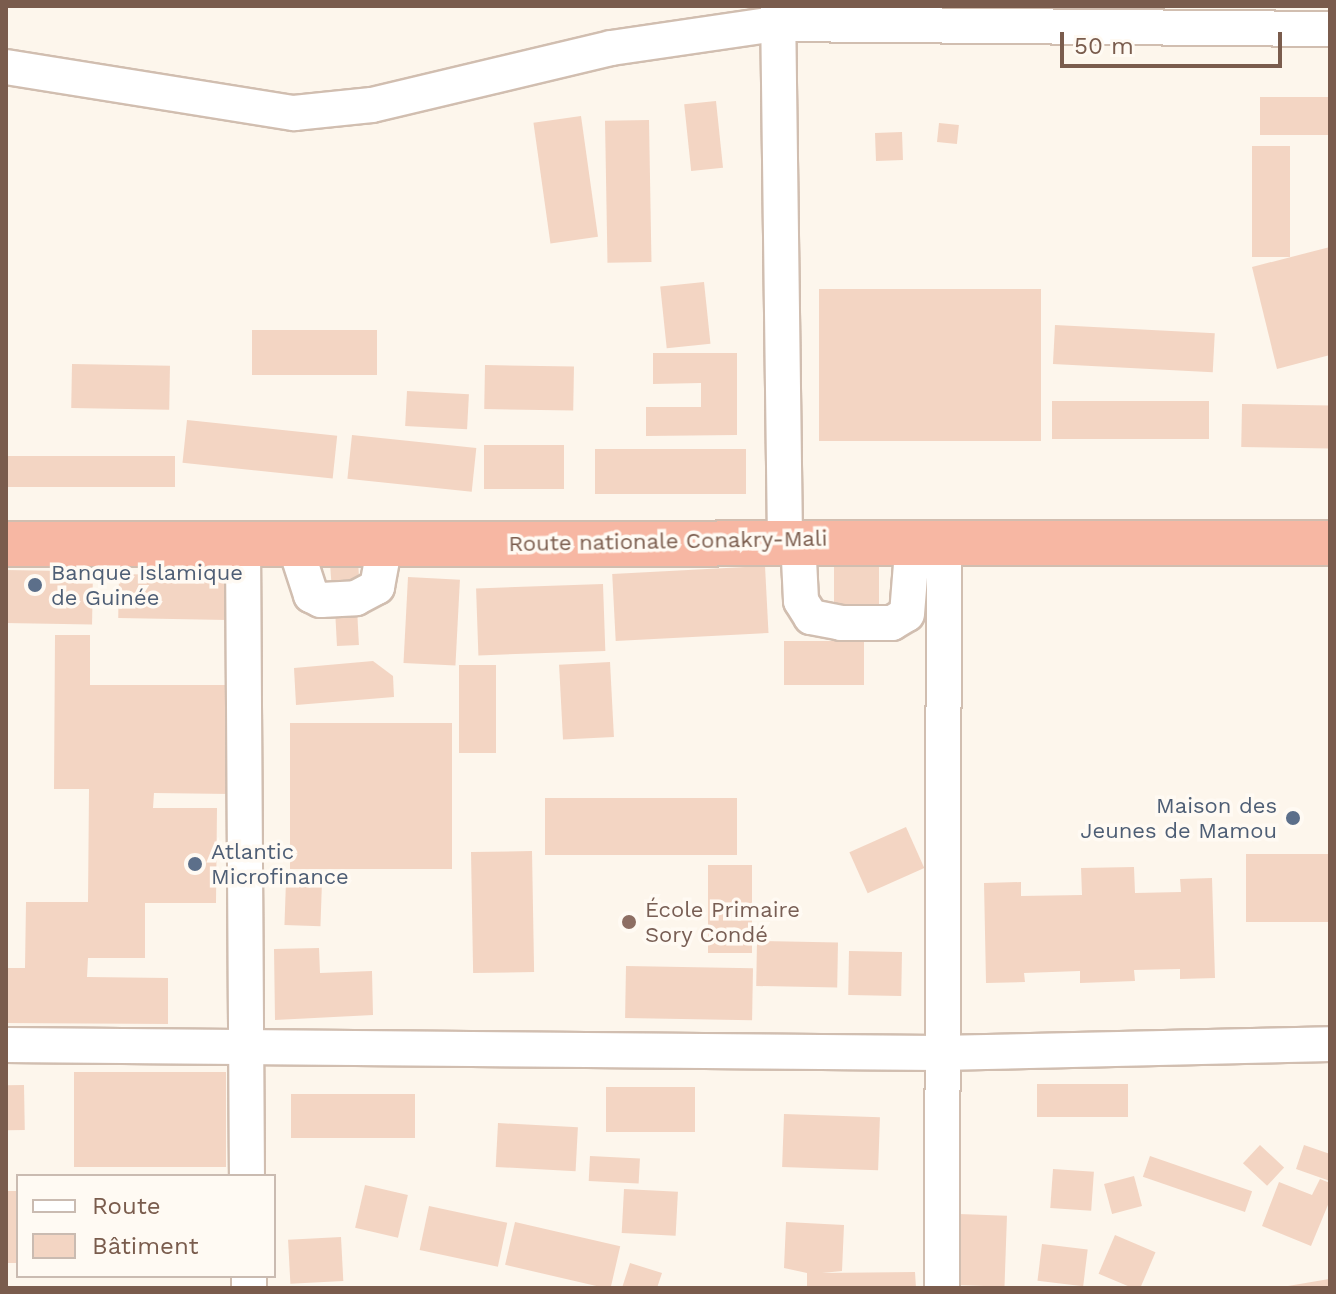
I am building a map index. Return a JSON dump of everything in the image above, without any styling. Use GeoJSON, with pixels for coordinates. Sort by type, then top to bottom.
{"type":"FeatureCollection","features":[{"type":"Feature","properties":{"kind":"highway","name":"Route nationale Conakry-Mali"},"geometry":{"type":"LineString","coordinates":[[6,544],[295,546],[792,539],[1330,543]]}},
{"type":"Feature","properties":{"kind":"street"},"geometry":{"type":"LineString","coordinates":[[777,15],[792,539],[801,601],[811,617],[841,623],[892,623],[907,614],[928,540]]}},
{"type":"Feature","properties":{"kind":"street"},"geometry":{"type":"LineString","coordinates":[[6,67],[294,113],[402,100],[611,48],[777,15],[1330,29]]}},
{"type":"Feature","properties":{"kind":"street"},"geometry":{"type":"LineString","coordinates":[[928,540],[942,1288]]}},
{"type":"Feature","properties":{"kind":"street"},"geometry":{"type":"LineString","coordinates":[[243,546],[247,1174]]}},
{"type":"Feature","properties":{"kind":"street"},"geometry":{"type":"LineString","coordinates":[[6,1045],[939,1053],[1330,1044]]}},
{"type":"Feature","properties":{"kind":"building"},"geometry":{"type":"Polygon","coordinates":[[[1260,97],[1330,97],[1330,135],[1260,135],[1260,97]]]}},
{"type":"Feature","properties":{"kind":"building"},"geometry":{"type":"Polygon","coordinates":[[[716,101],[723,168],[691,171],[684,104],[716,101]]]}},
{"type":"Feature","properties":{"kind":"building"},"geometry":{"type":"Polygon","coordinates":[[[581,116],[598,237],[550,243],[533,123],[581,116]]]}},
{"type":"Feature","properties":{"kind":"building"},"geometry":{"type":"Polygon","coordinates":[[[649,120],[651,262],[607,263],[605,121],[649,120]]]}},
{"type":"Feature","properties":{"kind":"building"},"geometry":{"type":"Polygon","coordinates":[[[939,123],[959,125],[957,144],[937,142],[939,123]]]}},
{"type":"Feature","properties":{"kind":"building"},"geometry":{"type":"Polygon","coordinates":[[[902,132],[903,160],[876,161],[875,133],[902,132]]]}},
{"type":"Feature","properties":{"kind":"building"},"geometry":{"type":"Polygon","coordinates":[[[1252,146],[1290,146],[1290,257],[1252,257],[1252,146]]]}},
{"type":"Feature","properties":{"kind":"building"},"geometry":{"type":"Polygon","coordinates":[[[1330,247],[1330,355],[1277,369],[1252,267],[1330,247]]]}},
{"type":"Feature","properties":{"kind":"building"},"geometry":{"type":"Polygon","coordinates":[[[704,282],[710,344],[667,348],[660,287],[704,282]]]}},
{"type":"Feature","properties":{"kind":"building"},"geometry":{"type":"Polygon","coordinates":[[[819,289],[1041,289],[1041,441],[819,441],[819,289]]]}},
{"type":"Feature","properties":{"kind":"building"},"geometry":{"type":"Polygon","coordinates":[[[1055,325],[1215,333],[1213,372],[1053,364],[1055,325]]]}},
{"type":"Feature","properties":{"kind":"building"},"geometry":{"type":"Polygon","coordinates":[[[252,330],[377,330],[377,375],[252,375],[252,330]]]}},
{"type":"Feature","properties":{"kind":"building"},"geometry":{"type":"Polygon","coordinates":[[[653,353],[737,353],[737,435],[646,436],[646,407],[701,407],[701,383],[653,384],[653,353]]]}},
{"type":"Feature","properties":{"kind":"building"},"geometry":{"type":"Polygon","coordinates":[[[72,364],[170,366],[169,410],[71,408],[72,364]]]}},
{"type":"Feature","properties":{"kind":"building"},"geometry":{"type":"Polygon","coordinates":[[[485,365],[574,367],[573,411],[484,409],[485,365]]]}},
{"type":"Feature","properties":{"kind":"building"},"geometry":{"type":"Polygon","coordinates":[[[407,391],[469,394],[467,429],[405,426],[407,391]]]}},
{"type":"Feature","properties":{"kind":"building"},"geometry":{"type":"Polygon","coordinates":[[[1052,401],[1209,401],[1209,439],[1052,439],[1052,401]]]}},
{"type":"Feature","properties":{"kind":"building"},"geometry":{"type":"Polygon","coordinates":[[[1242,404],[1330,406],[1329,449],[1241,447],[1242,404]]]}},
{"type":"Feature","properties":{"kind":"building"},"geometry":{"type":"Polygon","coordinates":[[[187,420],[337,436],[333,479],[183,463],[187,420]]]}},
{"type":"Feature","properties":{"kind":"building"},"geometry":{"type":"Polygon","coordinates":[[[352,435],[476,448],[472,492],[347,479],[352,435]]]}},
{"type":"Feature","properties":{"kind":"building"},"geometry":{"type":"Polygon","coordinates":[[[484,445],[564,445],[564,489],[484,489],[484,445]]]}},
{"type":"Feature","properties":{"kind":"building"},"geometry":{"type":"Polygon","coordinates":[[[595,449],[746,449],[746,494],[595,494],[595,449]]]}},
{"type":"Feature","properties":{"kind":"building"},"geometry":{"type":"Polygon","coordinates":[[[6,456],[175,456],[175,487],[6,487],[6,456]]]}},
{"type":"Feature","properties":{"kind":"building"},"geometry":{"type":"Polygon","coordinates":[[[358,562],[360,590],[332,592],[330,564],[358,562]]]}},
{"type":"Feature","properties":{"kind":"building"},"geometry":{"type":"Polygon","coordinates":[[[765,566],[769,633],[616,641],[612,574],[765,566]]]}},
{"type":"Feature","properties":{"kind":"building"},"geometry":{"type":"Polygon","coordinates":[[[834,567],[879,567],[879,611],[834,611],[834,567]]]}},
{"type":"Feature","properties":{"kind":"building"},"geometry":{"type":"Polygon","coordinates":[[[6,570],[93,572],[92,625],[6,623],[6,570]]]}},
{"type":"Feature","properties":{"kind":"building"},"geometry":{"type":"Polygon","coordinates":[[[119,574],[228,576],[227,620],[118,618],[119,574]]]}},
{"type":"Feature","properties":{"kind":"building"},"geometry":{"type":"Polygon","coordinates":[[[408,577],[460,580],[455,666],[403,663],[408,577]]]}},
{"type":"Feature","properties":{"kind":"building"},"geometry":{"type":"Polygon","coordinates":[[[603,584],[605,651],[478,655],[476,588],[603,584]]]}},
{"type":"Feature","properties":{"kind":"building"},"geometry":{"type":"Polygon","coordinates":[[[357,608],[359,645],[337,646],[335,609],[357,608]]]}},
{"type":"Feature","properties":{"kind":"building"},"geometry":{"type":"Polygon","coordinates":[[[55,635],[90,635],[90,685],[231,685],[230,794],[154,793],[153,808],[217,808],[216,903],[145,903],[145,958],[88,958],[87,977],[168,978],[168,1024],[6,1023],[6,968],[25,968],[26,902],[88,902],[89,789],[54,789],[55,635]]]}},
{"type":"Feature","properties":{"kind":"building"},"geometry":{"type":"Polygon","coordinates":[[[784,641],[864,641],[864,685],[784,685],[784,641]]]}},
{"type":"Feature","properties":{"kind":"building"},"geometry":{"type":"Polygon","coordinates":[[[373,661],[393,676],[394,697],[296,705],[294,668],[373,661]]]}},
{"type":"Feature","properties":{"kind":"building"},"geometry":{"type":"Polygon","coordinates":[[[610,662],[614,737],[563,740],[559,665],[610,662]]]}},
{"type":"Feature","properties":{"kind":"building"},"geometry":{"type":"Polygon","coordinates":[[[459,665],[496,665],[496,753],[459,753],[459,665]]]}},
{"type":"Feature","properties":{"kind":"building"},"geometry":{"type":"Polygon","coordinates":[[[290,723],[452,723],[452,869],[290,869],[290,723]]]}},
{"type":"Feature","properties":{"kind":"building"},"geometry":{"type":"Polygon","coordinates":[[[545,798],[737,798],[737,855],[545,855],[545,798]]]}},
{"type":"Feature","properties":{"kind":"building"},"geometry":{"type":"Polygon","coordinates":[[[906,827],[924,868],[868,893],[849,852],[906,827]]]}},
{"type":"Feature","properties":{"kind":"building"},"geometry":{"type":"Polygon","coordinates":[[[532,851],[534,972],[473,973],[471,852],[532,851]]]}},
{"type":"Feature","properties":{"kind":"building"},"geometry":{"type":"Polygon","coordinates":[[[1246,854],[1330,854],[1330,922],[1246,922],[1246,854]]]}},
{"type":"Feature","properties":{"kind":"building"},"geometry":{"type":"Polygon","coordinates":[[[708,865],[752,865],[752,953],[708,953],[708,865]]]}},
{"type":"Feature","properties":{"kind":"building"},"geometry":{"type":"Polygon","coordinates":[[[1134,867],[1135,893],[1181,892],[1180,879],[1212,878],[1215,978],[1180,979],[1180,969],[1134,970],[1135,981],[1080,983],[1080,971],[1024,973],[1025,982],[986,983],[984,883],[1021,882],[1021,896],[1082,895],[1081,868],[1134,867]]]}},
{"type":"Feature","properties":{"kind":"building"},"geometry":{"type":"Polygon","coordinates":[[[286,881],[322,882],[320,926],[284,925],[286,881]]]}},
{"type":"Feature","properties":{"kind":"building"},"geometry":{"type":"Polygon","coordinates":[[[757,941],[838,942],[837,987],[756,986],[757,941]]]}},
{"type":"Feature","properties":{"kind":"building"},"geometry":{"type":"Polygon","coordinates":[[[319,948],[320,973],[372,971],[373,1015],[275,1020],[274,949],[319,948]]]}},
{"type":"Feature","properties":{"kind":"building"},"geometry":{"type":"Polygon","coordinates":[[[849,951],[902,952],[901,996],[848,995],[849,951]]]}},
{"type":"Feature","properties":{"kind":"building"},"geometry":{"type":"Polygon","coordinates":[[[626,966],[753,968],[752,1020],[625,1018],[626,966]]]}},
{"type":"Feature","properties":{"kind":"building"},"geometry":{"type":"Polygon","coordinates":[[[74,1072],[226,1072],[226,1167],[74,1167],[74,1072]]]}},
{"type":"Feature","properties":{"kind":"building"},"geometry":{"type":"Polygon","coordinates":[[[1037,1084],[1128,1084],[1128,1117],[1037,1117],[1037,1084]]]}},
{"type":"Feature","properties":{"kind":"building"},"geometry":{"type":"Polygon","coordinates":[[[6,1085],[24,1085],[25,1130],[7,1130],[6,1085]]]}},
{"type":"Feature","properties":{"kind":"building"},"geometry":{"type":"Polygon","coordinates":[[[606,1087],[695,1087],[695,1132],[606,1132],[606,1087]]]}},
{"type":"Feature","properties":{"kind":"building"},"geometry":{"type":"Polygon","coordinates":[[[291,1094],[415,1094],[415,1138],[291,1138],[291,1094]]]}},
{"type":"Feature","properties":{"kind":"building"},"geometry":{"type":"Polygon","coordinates":[[[784,1114],[880,1117],[878,1170],[782,1167],[784,1114]]]}},
{"type":"Feature","properties":{"kind":"building"},"geometry":{"type":"Polygon","coordinates":[[[498,1123],[578,1127],[576,1171],[496,1167],[498,1123]]]}},
{"type":"Feature","properties":{"kind":"building"},"geometry":{"type":"Polygon","coordinates":[[[1260,1145],[1284,1168],[1267,1186],[1243,1163],[1260,1145]]]}},
{"type":"Feature","properties":{"kind":"building"},"geometry":{"type":"Polygon","coordinates":[[[1304,1145],[1330,1154],[1330,1181],[1296,1169],[1304,1145]]]}},
{"type":"Feature","properties":{"kind":"building"},"geometry":{"type":"Polygon","coordinates":[[[590,1156],[640,1159],[639,1184],[589,1181],[590,1156]]]}},
{"type":"Feature","properties":{"kind":"building"},"geometry":{"type":"Polygon","coordinates":[[[1150,1156],[1252,1191],[1245,1212],[1143,1177],[1150,1156]]]}},
{"type":"Feature","properties":{"kind":"building"},"geometry":{"type":"Polygon","coordinates":[[[1053,1169],[1094,1172],[1091,1211],[1050,1208],[1053,1169]]]}},
{"type":"Feature","properties":{"kind":"building"},"geometry":{"type":"Polygon","coordinates":[[[1134,1176],[1142,1206],[1112,1214],[1104,1184],[1134,1176]]]}},
{"type":"Feature","properties":{"kind":"building"},"geometry":{"type":"Polygon","coordinates":[[[1320,1179],[1330,1183],[1330,1200],[1311,1246],[1262,1226],[1279,1182],[1312,1195],[1320,1179]]]}},
{"type":"Feature","properties":{"kind":"building"},"geometry":{"type":"Polygon","coordinates":[[[365,1185],[408,1195],[398,1238],[355,1228],[365,1185]]]}},
{"type":"Feature","properties":{"kind":"building"},"geometry":{"type":"Polygon","coordinates":[[[624,1189],[678,1192],[676,1236],[622,1233],[624,1189]]]}},
{"type":"Feature","properties":{"kind":"building"},"geometry":{"type":"Polygon","coordinates":[[[6,1191],[16,1191],[16,1263],[6,1263],[6,1191]]]}},
{"type":"Feature","properties":{"kind":"building"},"geometry":{"type":"Polygon","coordinates":[[[429,1206],[507,1223],[498,1267],[420,1250],[429,1206]]]}},
{"type":"Feature","properties":{"kind":"building"},"geometry":{"type":"Polygon","coordinates":[[[959,1214],[1007,1216],[1004,1287],[957,1285],[959,1214]]]}},
{"type":"Feature","properties":{"kind":"building"},"geometry":{"type":"Polygon","coordinates":[[[515,1222],[620,1246],[611,1288],[505,1265],[515,1222]]]}},
{"type":"Feature","properties":{"kind":"building"},"geometry":{"type":"Polygon","coordinates":[[[786,1222],[844,1225],[842,1271],[822,1273],[915,1272],[916,1288],[807,1287],[807,1273],[784,1268],[786,1222]]]}},
{"type":"Feature","properties":{"kind":"building"},"geometry":{"type":"Polygon","coordinates":[[[1115,1235],[1156,1252],[1140,1288],[1132,1288],[1099,1274],[1115,1235]]]}},
{"type":"Feature","properties":{"kind":"building"},"geometry":{"type":"Polygon","coordinates":[[[341,1237],[343,1281],[290,1284],[288,1240],[341,1237]]]}},
{"type":"Feature","properties":{"kind":"building"},"geometry":{"type":"Polygon","coordinates":[[[1042,1244],[1088,1250],[1083,1286],[1037,1281],[1042,1244]]]}},
{"type":"Feature","properties":{"kind":"building"},"geometry":{"type":"Polygon","coordinates":[[[630,1263],[662,1273],[657,1288],[622,1288],[630,1263]]]}},
{"type":"Feature","properties":{"kind":"building"},"geometry":{"type":"Polygon","coordinates":[[[1329,1279],[1330,1288],[1288,1286],[1329,1279]]]}},
{"type":"Feature","properties":{"kind":"place","name":"Banque Islamique de Guinée"},"geometry":{"type":"Point","coordinates":[35,585]}},
{"type":"Feature","properties":{"kind":"place","name":"Maison des Jeunes de Mamou"},"geometry":{"type":"Point","coordinates":[1293,818]}},
{"type":"Feature","properties":{"kind":"place","name":"Atlantic Microfinance"},"geometry":{"type":"Point","coordinates":[195,864]}},
{"type":"Feature","properties":{"kind":"place","name":"École Primaire Sory Condé"},"geometry":{"type":"Point","coordinates":[629,922]}}]}
